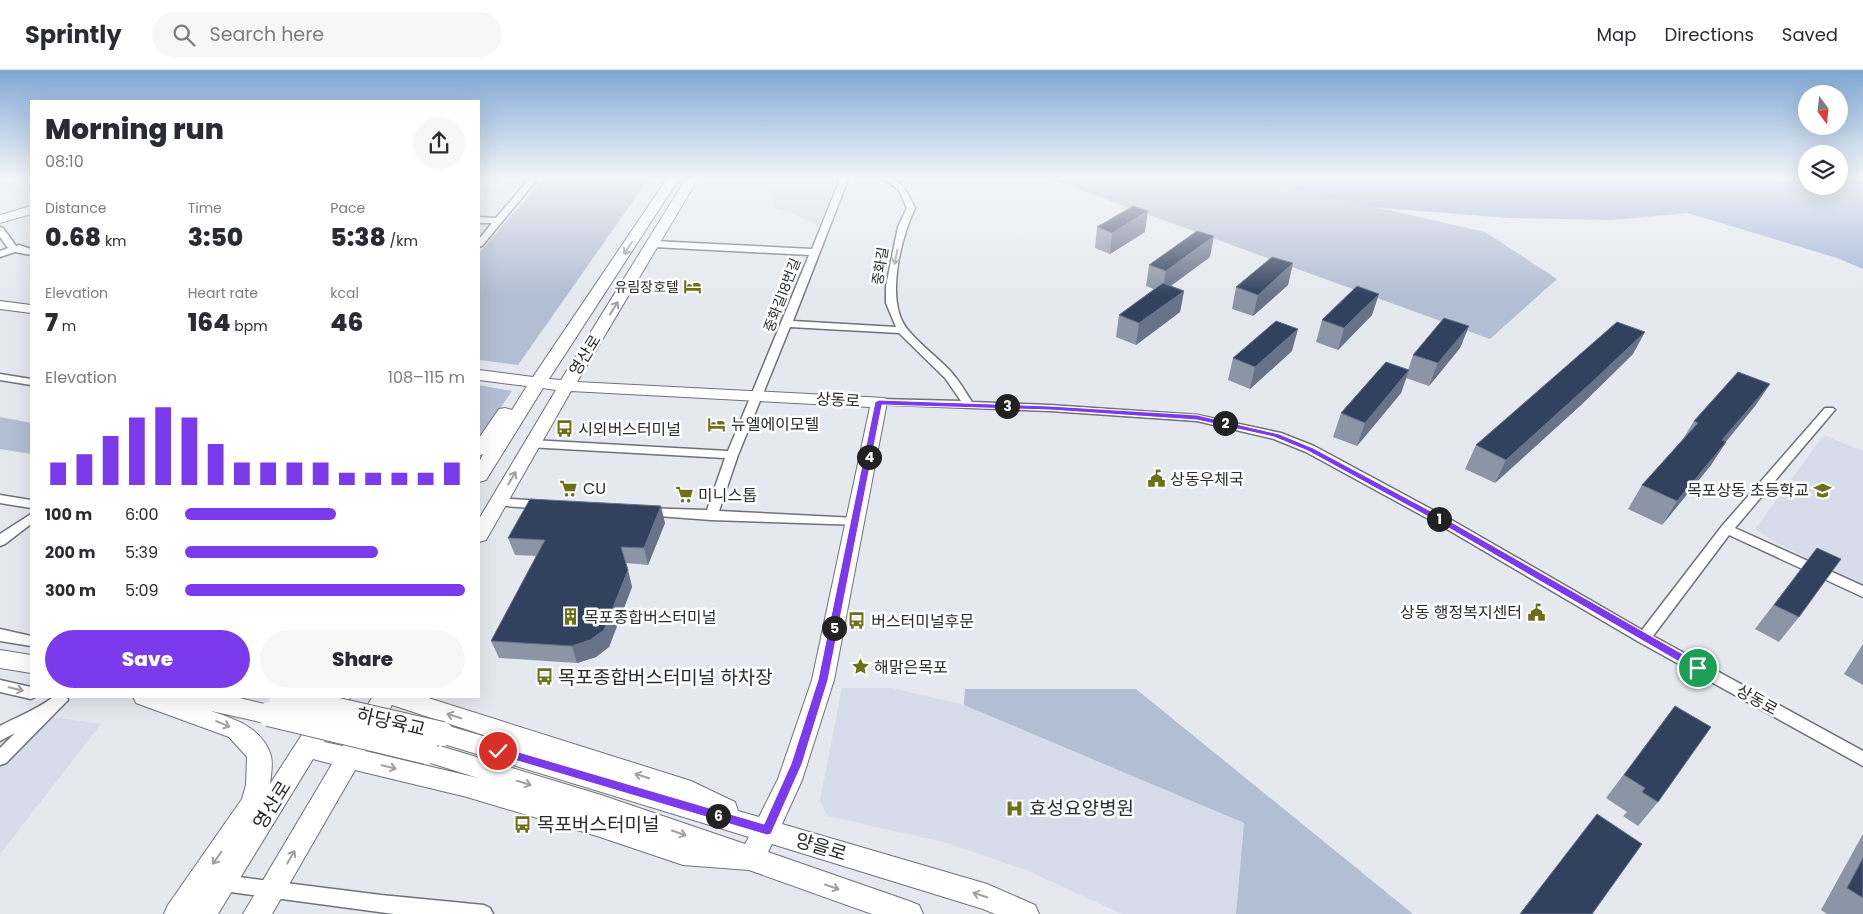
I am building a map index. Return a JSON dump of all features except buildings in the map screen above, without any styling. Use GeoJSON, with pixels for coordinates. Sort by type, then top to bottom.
{"type":"FeatureCollection","features":[{"type":"Feature","properties":{"kind":"street"},"geometry":{"type":"LineString","coordinates":[[480,243],[501,216]]}},
{"type":"Feature","properties":{"kind":"street","name":"영산로"},"geometry":{"type":"LineString","coordinates":[[480,474],[537,383],[648,216]]}},
{"type":"Feature","properties":{"kind":"street","name":"영산로"},"geometry":{"type":"LineString","coordinates":[[480,533],[566,386],[670,216]]}},
{"type":"Feature","properties":{"kind":"street","name":"중화길18번길"},"geometry":{"type":"LineString","coordinates":[[711,516],[732,454],[787,324],[829,216]]}},
{"type":"Feature","properties":{"kind":"street","name":"중화길"},"geometry":{"type":"LineString","coordinates":[[907,216],[902,227],[891,286],[890,303],[902,330],[948,376],[969,405]]}},
{"type":"Feature","properties":{"kind":"street"},"geometry":{"type":"LineString","coordinates":[[480,220],[497,221]]}},
{"type":"Feature","properties":{"kind":"street"},"geometry":{"type":"LineString","coordinates":[[0,230],[13,249],[30,252]]}},
{"type":"Feature","properties":{"kind":"street"},"geometry":{"type":"LineString","coordinates":[[0,254],[30,244]]}},
{"type":"Feature","properties":{"kind":"street"},"geometry":{"type":"LineString","coordinates":[[654,244],[814,252]]}},
{"type":"Feature","properties":{"kind":"street"},"geometry":{"type":"LineString","coordinates":[[0,305],[30,310]]}},
{"type":"Feature","properties":{"kind":"street"},"geometry":{"type":"LineString","coordinates":[[787,324],[902,330]]}},
{"type":"Feature","properties":{"kind":"street","name":"상동로"},"geometry":{"type":"LineString","coordinates":[[480,375],[566,386],[1117,412],[1197,418],[1277,436],[1310,449],[1450,525],[1644,638],[1863,758]]}},
{"type":"Feature","properties":{"kind":"street"},"geometry":{"type":"LineString","coordinates":[[0,377],[30,382]]}},
{"type":"Feature","properties":{"kind":"street"},"geometry":{"type":"LineString","coordinates":[[480,448],[497,422],[537,383]]}},
{"type":"Feature","properties":{"kind":"street"},"geometry":{"type":"LineString","coordinates":[[308,748],[467,786],[596,824],[683,853],[752,858],[767,830],[796,764],[823,680],[879,402]]}},
{"type":"Feature","properties":{"kind":"street"},"geometry":{"type":"LineString","coordinates":[[1644,638],[1727,529],[1829,410]]}},
{"type":"Feature","properties":{"kind":"street"},"geometry":{"type":"LineString","coordinates":[[532,444],[732,454]]}},
{"type":"Feature","properties":{"kind":"street"},"geometry":{"type":"LineString","coordinates":[[0,499],[30,504]]}},
{"type":"Feature","properties":{"kind":"street"},"geometry":{"type":"LineString","coordinates":[[498,502],[556,506]]}},
{"type":"Feature","properties":{"kind":"street"},"geometry":{"type":"LineString","coordinates":[[634,511],[856,522]]}},
{"type":"Feature","properties":{"kind":"street"},"geometry":{"type":"LineString","coordinates":[[0,541],[30,519]]}},
{"type":"Feature","properties":{"kind":"street"},"geometry":{"type":"LineString","coordinates":[[1727,529],[1863,592]]}},
{"type":"Feature","properties":{"kind":"street"},"geometry":{"type":"LineString","coordinates":[[0,635],[30,641]]}},
{"type":"Feature","properties":{"kind":"street"},"geometry":{"type":"LineString","coordinates":[[0,659],[30,664]]}},
{"type":"Feature","properties":{"kind":"street"},"geometry":{"type":"LineString","coordinates":[[0,686],[30,693]]}},
{"type":"Feature","properties":{"kind":"street"},"geometry":{"type":"LineString","coordinates":[[0,734],[53,698]]}},
{"type":"Feature","properties":{"kind":"street"},"geometry":{"type":"LineString","coordinates":[[0,758],[53,698]]}},
{"type":"Feature","properties":{"kind":"street"},"geometry":{"type":"LineString","coordinates":[[149,698],[237,730],[251,742],[258,757],[258,785],[252,803],[232,837],[178,914]]}},
{"type":"Feature","properties":{"kind":"street"},"geometry":{"type":"LineString","coordinates":[[216,698],[275,702]]}},
{"type":"Feature","properties":{"kind":"street","name":"영산로"},"geometry":{"type":"LineString","coordinates":[[202,914],[339,698]]}},
{"type":"Feature","properties":{"kind":"street"},"geometry":{"type":"LineString","coordinates":[[256,914],[384,698]]}},
{"type":"Feature","properties":{"kind":"street"},"geometry":{"type":"LineString","coordinates":[[398,698],[691,792],[767,830]]}},
{"type":"Feature","properties":{"kind":"street","name":"하당육교"},"geometry":{"type":"LineString","coordinates":[[275,702],[435,743]]}},
{"type":"Feature","properties":{"kind":"street","name":"양을로"},"geometry":{"type":"LineString","coordinates":[[435,743],[609,785],[767,830],[987,897],[1025,914]]}},
{"type":"Feature","properties":{"kind":"street","name":"양을로"},"geometry":{"type":"LineString","coordinates":[[435,743],[601,806],[909,914]]}},
{"type":"Feature","properties":{"kind":"street"},"geometry":{"type":"LineString","coordinates":[[223,883],[271,891],[484,914]]}},
{"type":"Feature","properties":{"kind":"shaded area"},"geometry":{"type":"Polygon","coordinates":[[[511,216],[622,216],[518,365],[480,360],[480,252],[511,216]]]}},
{"type":"Feature","properties":{"kind":"shaded area"},"geometry":{"type":"Polygon","coordinates":[[[798,216],[824,216],[820,227],[798,216]]]}},
{"type":"Feature","properties":{"kind":"shaded area"},"geometry":{"type":"Polygon","coordinates":[[[1153,216],[1416,216],[1485,232],[1557,279],[1490,339],[1153,216]]]}},
{"type":"Feature","properties":{"kind":"shaded area"},"geometry":{"type":"Polygon","coordinates":[[[1488,216],[1651,216],[1612,220],[1508,218],[1488,216]]]}},
{"type":"Feature","properties":{"kind":"shaded area"},"geometry":{"type":"Polygon","coordinates":[[[1699,216],[1863,216],[1863,269],[1837,258],[1699,216]]]}},
{"type":"Feature","properties":{"kind":"shaded area"},"geometry":{"type":"Polygon","coordinates":[[[480,385],[512,391],[480,438],[480,385]]]}},
{"type":"Feature","properties":{"kind":"shaded area"},"geometry":{"type":"Polygon","coordinates":[[[0,417],[30,423],[30,454],[0,449],[0,417]]]}},
{"type":"Feature","properties":{"kind":"shaded area","name":"목포상동 초등학교"},"geometry":{"type":"Polygon","coordinates":[[[1824,435],[1863,451],[1863,584],[1776,543],[1755,529],[1824,435]]]}},
{"type":"Feature","properties":{"kind":"shaded area","name":"효성요양병원"},"geometry":{"type":"Polygon","coordinates":[[[842,688],[892,688],[964,705],[1244,823],[1236,914],[1122,914],[1028,871],[948,843],[827,816],[820,800],[842,688]]]}},
{"type":"Feature","properties":{"kind":"shaded area"},"geometry":{"type":"Polygon","coordinates":[[[965,689],[1136,689],[1413,914],[1236,914],[1244,823],[964,705],[965,689]]]}},
{"type":"Feature","properties":{"kind":"shaded area"},"geometry":{"type":"Polygon","coordinates":[[[31,714],[101,724],[0,854],[0,725],[31,714]]]}},
{"type":"Feature","properties":{"kind":"place","name":"유림장호텔"},"geometry":{"type":"Point","coordinates":[693,287]}},
{"type":"Feature","properties":{"kind":"place","name":"뉴엘에이모텔"},"geometry":{"type":"Point","coordinates":[717,424]}},
{"type":"Feature","properties":{"kind":"place","name":"시외버스터미널"},"geometry":{"type":"Point","coordinates":[564,429]}},
{"type":"Feature","properties":{"kind":"place","name":"상동우체국"},"geometry":{"type":"Point","coordinates":[1156,479]}},
{"type":"Feature","properties":{"kind":"place","name":"CU"},"geometry":{"type":"Point","coordinates":[569,488]}},
{"type":"Feature","properties":{"kind":"place","name":"목포상동 초등학교"},"geometry":{"type":"Point","coordinates":[1823,490]}},
{"type":"Feature","properties":{"kind":"place","name":"미니스톱"},"geometry":{"type":"Point","coordinates":[684,495]}},
{"type":"Feature","properties":{"kind":"place","name":"상동 행정복지센터"},"geometry":{"type":"Point","coordinates":[1536,612]}},
{"type":"Feature","properties":{"kind":"place","name":"목포종합버스터미널"},"geometry":{"type":"Point","coordinates":[570,617]}},
{"type":"Feature","properties":{"kind":"place","name":"버스터미널후문"},"geometry":{"type":"Point","coordinates":[857,621]}},
{"type":"Feature","properties":{"kind":"place","name":"해맑은목포"},"geometry":{"type":"Point","coordinates":[860,667]}},
{"type":"Feature","properties":{"kind":"place","name":"목포종합버스터미널 하차장"},"geometry":{"type":"Point","coordinates":[544,677]}},
{"type":"Feature","properties":{"kind":"place","name":"효성요양병원"},"geometry":{"type":"Point","coordinates":[1015,808]}},
{"type":"Feature","properties":{"kind":"place","name":"목포버스터미널"},"geometry":{"type":"Point","coordinates":[523,824]}},
{"type":"Feature","properties":{"kind":"route"},"geometry":{"type":"LineString","coordinates":[[498,751],[767,830],[796,764],[823,680],[879,402],[1050,408],[1197,418],[1232,424],[1277,436],[1310,449],[1450,525],[1698,668]]}}]}
